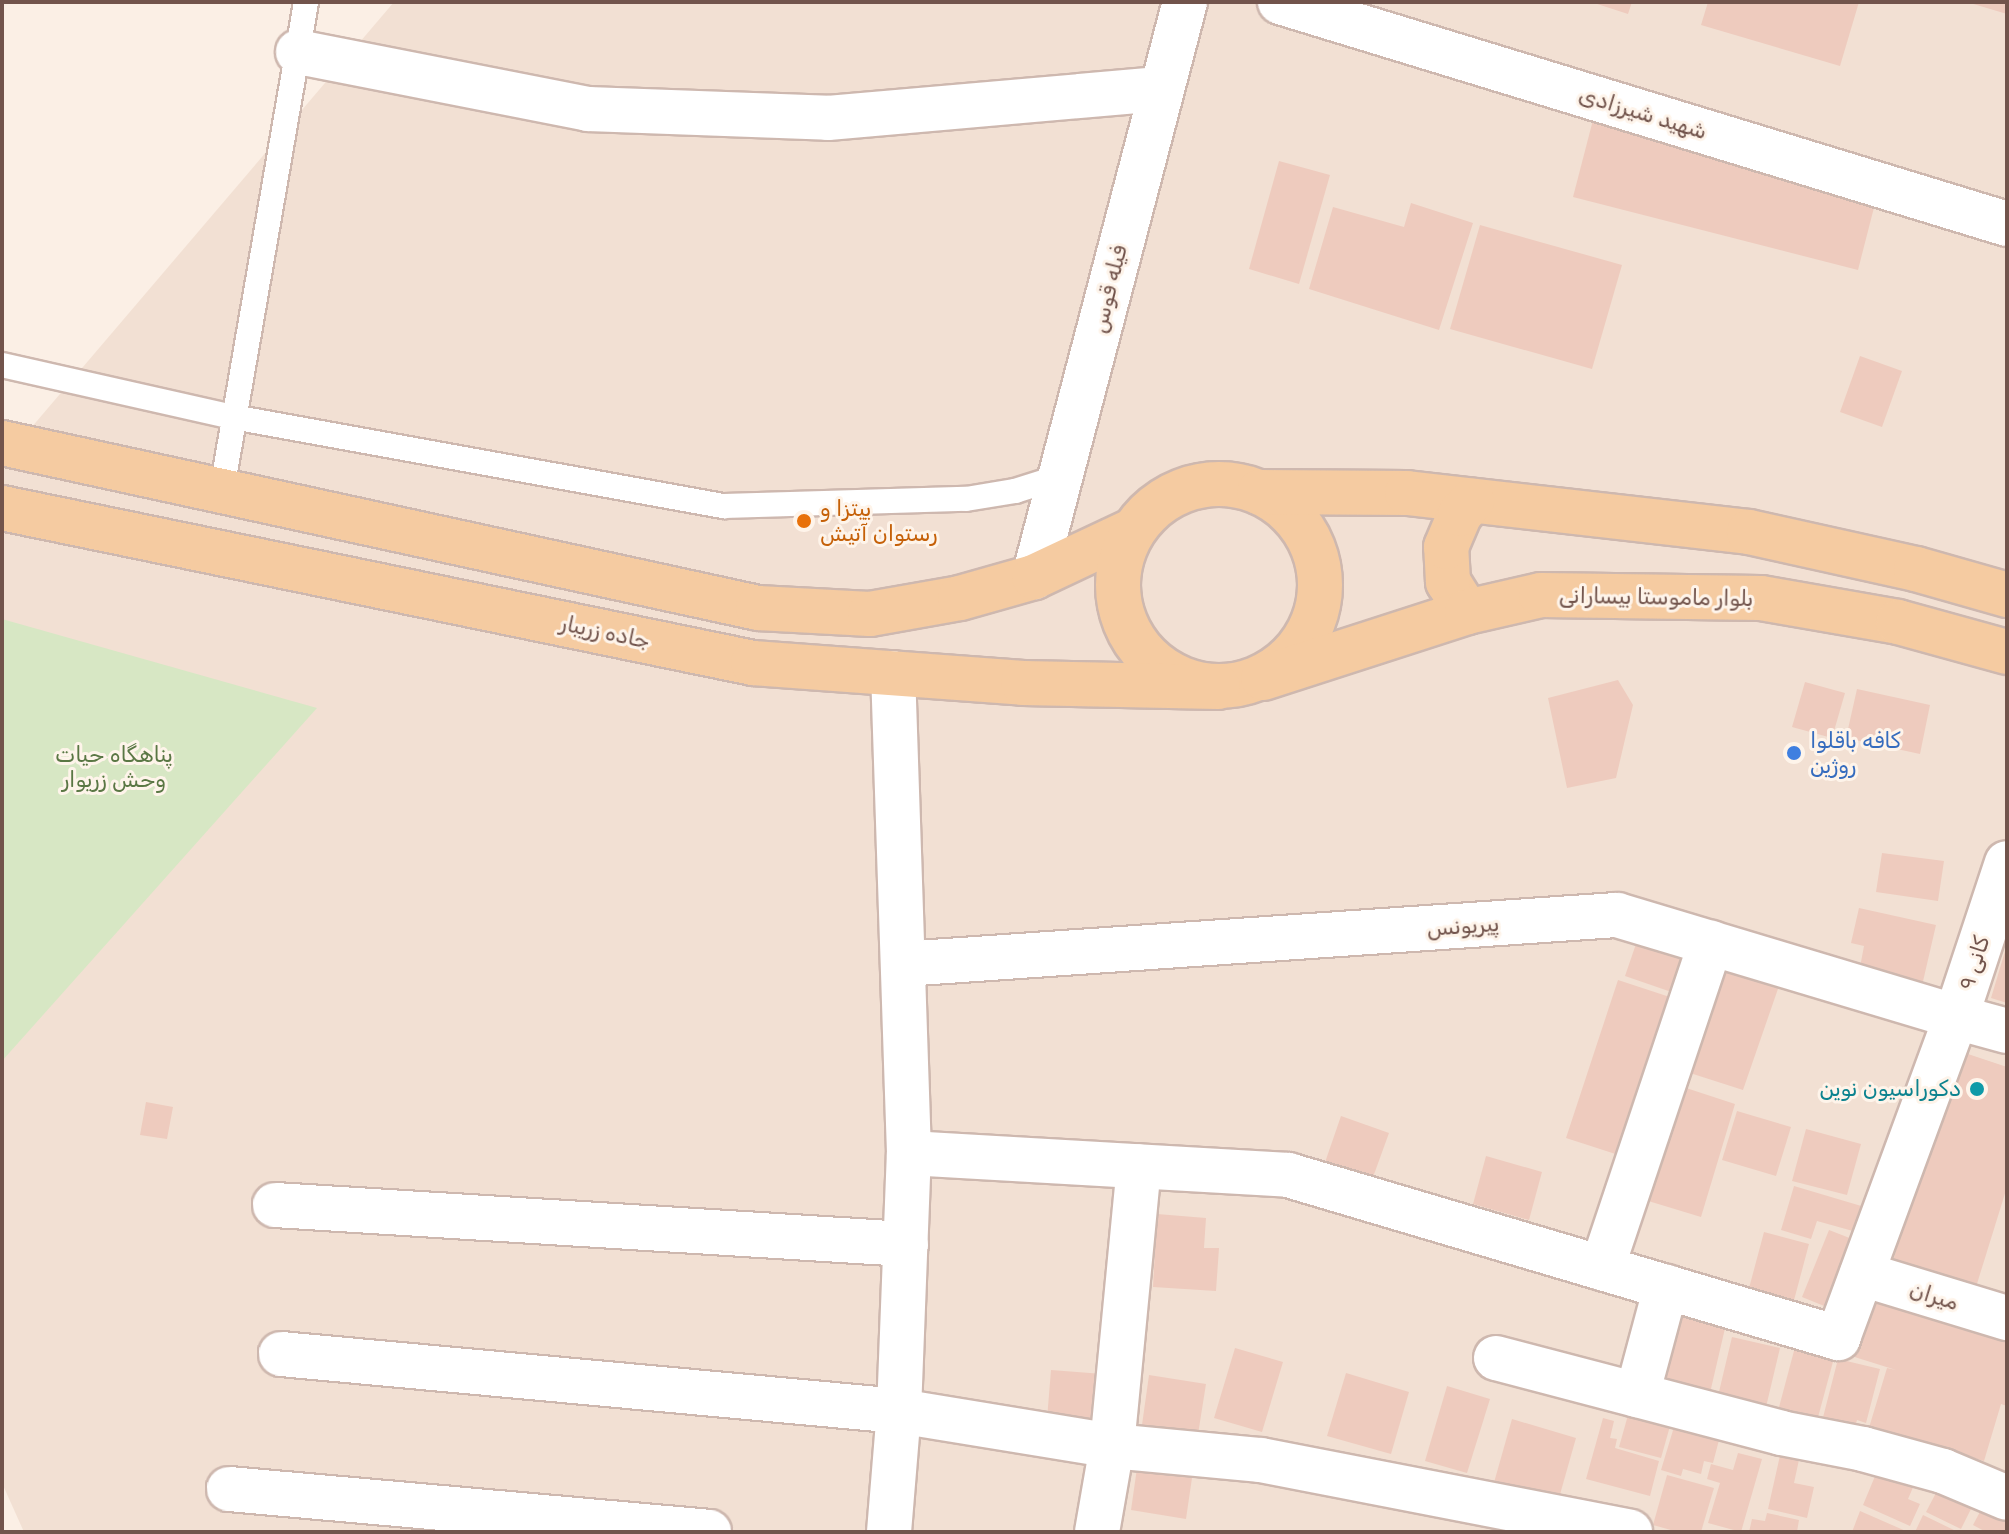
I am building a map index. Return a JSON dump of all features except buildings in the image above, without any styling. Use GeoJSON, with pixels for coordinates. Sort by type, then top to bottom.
{"type":"FeatureCollection","features":[{"type":"Feature","properties":{"kind":"main road"},"geometry":{"type":"LineString","coordinates":[[2,443],[758,608],[870,614],[960,598],[1034,577],[1134,530],[1168,497],[1201,486],[1225,484],[1259,492],[1407,493],[1749,532],[1916,569],[2007,595]]}},
{"type":"Feature","properties":{"kind":"main road"},"geometry":{"type":"LineString","coordinates":[[1134,530],[1119,565],[1118,591],[1128,627],[1139,648],[1163,670],[1189,683],[1218,687],[1263,678],[1303,644],[1319,610],[1321,573],[1311,539],[1286,508],[1259,492]]}},
{"type":"Feature","properties":{"kind":"main road"},"geometry":{"type":"LineString","coordinates":[[1467,612],[1448,582],[1446,547],[1460,514],[1472,501]]}},
{"type":"Feature","properties":{"kind":"main road","name":"جاده زریبار"},"geometry":{"type":"LineString","coordinates":[[2,508],[753,663],[1023,683],[1218,687]]}},
{"type":"Feature","properties":{"kind":"main road","name":"بلوار ماموستا بیسارانی"},"geometry":{"type":"LineString","coordinates":[[1263,678],[1467,612],[1541,595],[1761,598],[1898,622],[2007,652]]}},
{"type":"Feature","properties":{"kind":"street","name":"فیله قوس"},"geometry":{"type":"LineString","coordinates":[[1034,577],[1185,2]]}},
{"type":"Feature","properties":{"kind":"street","name":"شهید شیرزادی"},"geometry":{"type":"LineString","coordinates":[[1280,2],[2007,224]]}},
{"type":"Feature","properties":{"kind":"street"},"geometry":{"type":"LineString","coordinates":[[298,52],[588,109],[828,118],[1160,89]]}},
{"type":"Feature","properties":{"kind":"street"},"geometry":{"type":"LineString","coordinates":[[889,1532],[899,1411],[909,1153],[893,673]]}},
{"type":"Feature","properties":{"kind":"street","name":"کانی ۹"},"geometry":{"type":"LineString","coordinates":[[1666,1287],[1838,1338],[1956,1017],[2007,863]]}},
{"type":"Feature","properties":{"kind":"street","name":"پیریونس"},"geometry":{"type":"LineString","coordinates":[[903,964],[1617,915],[2007,1031]]}},
{"type":"Feature","properties":{"kind":"street"},"geometry":{"type":"LineString","coordinates":[[1602,1268],[1711,943]]}},
{"type":"Feature","properties":{"kind":"street"},"geometry":{"type":"LineString","coordinates":[[909,1153],[1288,1175],[1666,1287],[1637,1395]]}},
{"type":"Feature","properties":{"kind":"street"},"geometry":{"type":"LineString","coordinates":[[1097,1532],[1112,1446],[1139,1166]]}},
{"type":"Feature","properties":{"kind":"street"},"geometry":{"type":"LineString","coordinates":[[275,1205],[906,1244]]}},
{"type":"Feature","properties":{"kind":"street","name":"میران"},"geometry":{"type":"LineString","coordinates":[[1862,1274],[2007,1318]]}},
{"type":"Feature","properties":{"kind":"street"},"geometry":{"type":"LineString","coordinates":[[281,1354],[899,1411],[1112,1446],[1261,1460],[1556,1525],[1630,1532]]}},
{"type":"Feature","properties":{"kind":"street"},"geometry":{"type":"LineString","coordinates":[[1496,1358],[1781,1433],[1863,1449],[1943,1471],[2007,1498]]}},
{"type":"Feature","properties":{"kind":"street"},"geometry":{"type":"LineString","coordinates":[[229,1489],[709,1532]]}},
{"type":"Feature","properties":{"kind":"lane"},"geometry":{"type":"LineString","coordinates":[[222,489],[306,2]]}},
{"type":"Feature","properties":{"kind":"lane"},"geometry":{"type":"LineString","coordinates":[[2,365],[233,417],[724,506],[966,499],[1015,491],[1062,476]]}},
{"type":"Feature","properties":{"kind":"shaded area"},"geometry":{"type":"Polygon","coordinates":[[[394,2],[2007,2],[2007,1532],[24,1532],[2,1483],[2,462],[394,2]]]}},
{"type":"Feature","properties":{"kind":"green space","name":"پناهگاه حیات وحش زریوار"},"geometry":{"type":"Polygon","coordinates":[[[2,619],[317,708],[2,1061],[2,619]]]}},
{"type":"Feature","properties":{"kind":"place","name":"پیتزا و رستوان آتیش"},"geometry":{"type":"Point","coordinates":[804,521]}},
{"type":"Feature","properties":{"kind":"place","name":"کافه باقلوا روژین"},"geometry":{"type":"Point","coordinates":[1794,753]}},
{"type":"Feature","properties":{"kind":"place","name":"دکوراسیون نوین"},"geometry":{"type":"Point","coordinates":[1977,1089]}}]}
